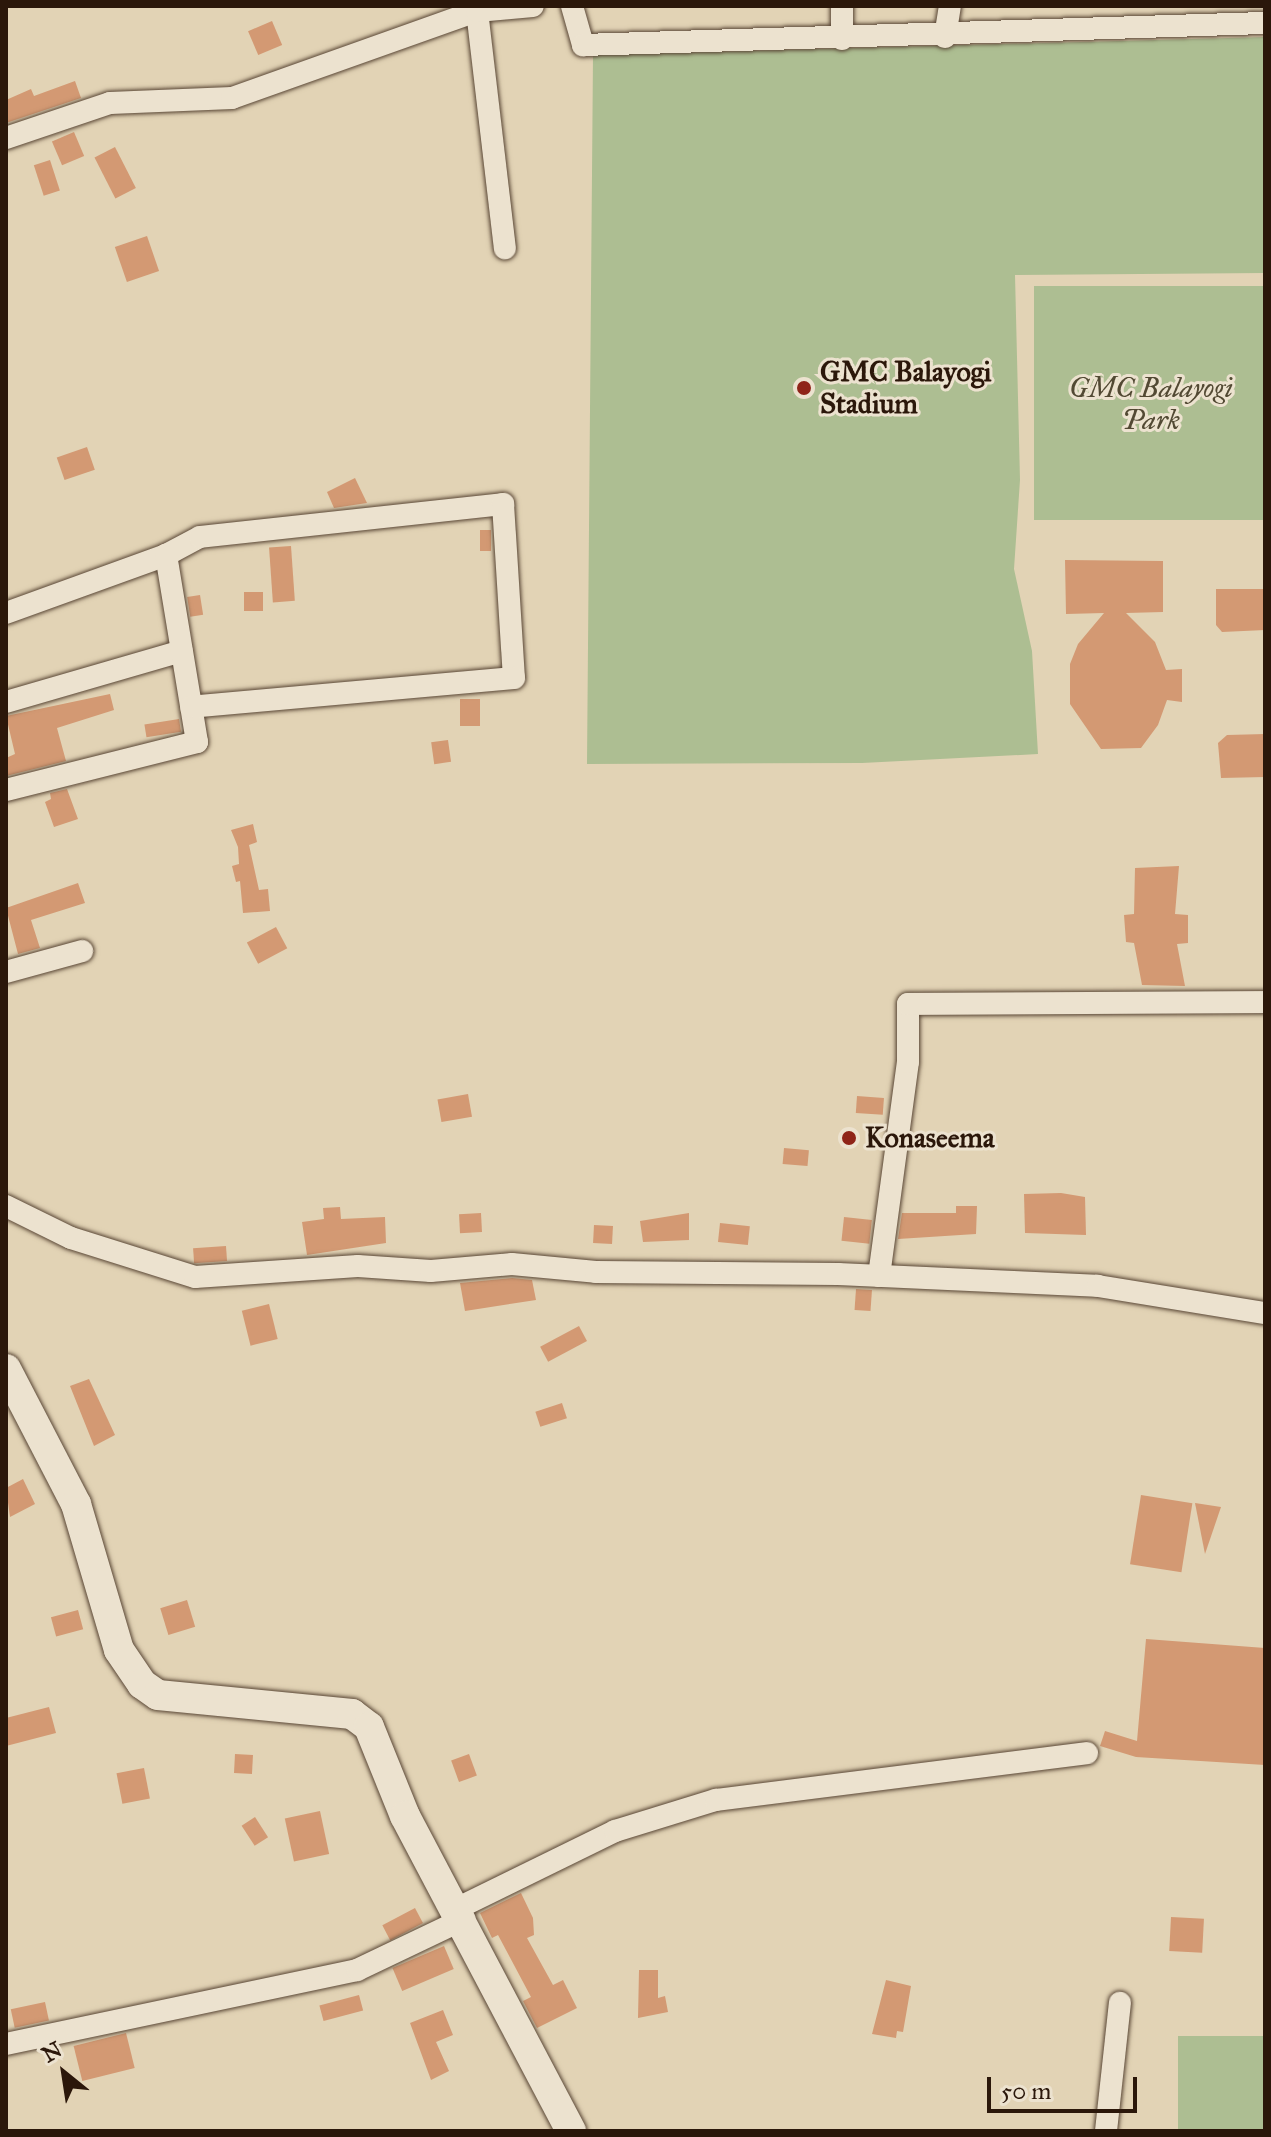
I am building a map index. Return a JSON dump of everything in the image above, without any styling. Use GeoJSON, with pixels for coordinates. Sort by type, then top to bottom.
{"type":"FeatureCollection","features":[{"type":"Feature","properties":{"kind":"main road"},"geometry":{"type":"LineString","coordinates":[[6,1369],[76,1504],[119,1650],[142,1684],[158,1695],[352,1714],[369,1727],[405,1816],[461,1913],[571,2131]]}},
{"type":"Feature","properties":{"kind":"street"},"geometry":{"type":"LineString","coordinates":[[6,138],[110,103],[232,98],[477,11],[533,6]]}},
{"type":"Feature","properties":{"kind":"street"},"geometry":{"type":"LineString","coordinates":[[572,6],[583,45],[945,37],[1265,23]]}},
{"type":"Feature","properties":{"kind":"street"},"geometry":{"type":"LineString","coordinates":[[842,6],[842,39]]}},
{"type":"Feature","properties":{"kind":"street"},"geometry":{"type":"LineString","coordinates":[[945,37],[950,6]]}},
{"type":"Feature","properties":{"kind":"street"},"geometry":{"type":"LineString","coordinates":[[477,11],[505,248]]}},
{"type":"Feature","properties":{"kind":"street"},"geometry":{"type":"LineString","coordinates":[[6,613],[166,555],[200,537],[503,504],[514,678],[191,707]]}},
{"type":"Feature","properties":{"kind":"street"},"geometry":{"type":"LineString","coordinates":[[6,790],[197,742],[166,555]]}},
{"type":"Feature","properties":{"kind":"street"},"geometry":{"type":"LineString","coordinates":[[6,702],[182,651]]}},
{"type":"Feature","properties":{"kind":"street"},"geometry":{"type":"LineString","coordinates":[[6,972],[82,951]]}},
{"type":"Feature","properties":{"kind":"street"},"geometry":{"type":"LineString","coordinates":[[879,1276],[908,1062],[908,1004],[1265,1002]]}},
{"type":"Feature","properties":{"kind":"street"},"geometry":{"type":"LineString","coordinates":[[6,1206],[71,1238],[195,1277],[358,1266],[431,1271],[512,1264],[596,1272],[879,1276],[1098,1286],[1265,1313]]}},
{"type":"Feature","properties":{"kind":"street"},"geometry":{"type":"LineString","coordinates":[[6,2044],[357,1970],[615,1831],[716,1800],[1087,1753]]}},
{"type":"Feature","properties":{"kind":"street"},"geometry":{"type":"LineString","coordinates":[[1106,2131],[1120,2003]]}},
{"type":"Feature","properties":{"kind":"green space","name":"GMC Balayogi Stadium"},"geometry":{"type":"Polygon","coordinates":[[[1265,37],[1265,273],[1015,275],[1020,480],[1014,569],[1032,651],[1038,754],[862,763],[587,764],[593,55],[1265,37]]]}},
{"type":"Feature","properties":{"kind":"green space","name":"GMC Balayogi Park"},"geometry":{"type":"Polygon","coordinates":[[[1034,286],[1265,286],[1265,520],[1034,520],[1034,286]]]}},
{"type":"Feature","properties":{"kind":"green space"},"geometry":{"type":"Polygon","coordinates":[[[1178,2036],[1265,2036],[1265,2131],[1178,2131],[1178,2036]]]}},
{"type":"Feature","properties":{"kind":"building"},"geometry":{"type":"Polygon","coordinates":[[[272,21],[282,45],[258,55],[248,31],[272,21]]]}},
{"type":"Feature","properties":{"kind":"building"},"geometry":{"type":"Polygon","coordinates":[[[75,81],[81,98],[6,123],[6,100],[31,89],[34,96],[75,81]]]}},
{"type":"Feature","properties":{"kind":"building"},"geometry":{"type":"Polygon","coordinates":[[[74,132],[84,156],[62,165],[52,141],[74,132]]]}},
{"type":"Feature","properties":{"kind":"building"},"geometry":{"type":"Polygon","coordinates":[[[115,147],[136,188],[115,198],[95,157],[115,147]]]}},
{"type":"Feature","properties":{"kind":"building"},"geometry":{"type":"Polygon","coordinates":[[[50,160],[60,190],[44,196],[34,165],[50,160]]]}},
{"type":"Feature","properties":{"kind":"building"},"geometry":{"type":"Polygon","coordinates":[[[147,236],[159,271],[127,282],[115,247],[147,236]]]}},
{"type":"Feature","properties":{"kind":"building"},"geometry":{"type":"Polygon","coordinates":[[[87,447],[95,470],[65,480],[57,457],[87,447]]]}},
{"type":"Feature","properties":{"kind":"building"},"geometry":{"type":"Polygon","coordinates":[[[355,478],[367,503],[334,508],[327,492],[355,478]]]}},
{"type":"Feature","properties":{"kind":"building"},"geometry":{"type":"Polygon","coordinates":[[[480,530],[491,530],[491,551],[480,551],[480,530]]]}},
{"type":"Feature","properties":{"kind":"building"},"geometry":{"type":"Polygon","coordinates":[[[291,546],[295,601],[273,602],[269,548],[291,546]]]}},
{"type":"Feature","properties":{"kind":"building"},"geometry":{"type":"Polygon","coordinates":[[[1065,560],[1163,561],[1163,612],[1126,613],[1155,642],[1166,670],[1182,669],[1182,702],[1167,700],[1158,725],[1141,748],[1101,749],[1070,704],[1070,664],[1078,644],[1104,613],[1066,614],[1065,560]]]}},
{"type":"Feature","properties":{"kind":"building"},"geometry":{"type":"Polygon","coordinates":[[[1216,589],[1265,589],[1265,630],[1222,632],[1216,625],[1216,589]]]}},
{"type":"Feature","properties":{"kind":"building"},"geometry":{"type":"Polygon","coordinates":[[[244,592],[263,592],[263,611],[244,611],[244,592]]]}},
{"type":"Feature","properties":{"kind":"building"},"geometry":{"type":"Polygon","coordinates":[[[200,595],[203,615],[190,617],[187,597],[200,595]]]}},
{"type":"Feature","properties":{"kind":"building"},"geometry":{"type":"Polygon","coordinates":[[[110,694],[114,710],[57,728],[66,761],[6,776],[6,758],[15,754],[6,716],[110,694]]]}},
{"type":"Feature","properties":{"kind":"building"},"geometry":{"type":"Polygon","coordinates":[[[460,699],[480,699],[480,726],[460,726],[460,699]]]}},
{"type":"Feature","properties":{"kind":"building"},"geometry":{"type":"Polygon","coordinates":[[[179,719],[181,732],[146,737],[144,724],[179,719]]]}},
{"type":"Feature","properties":{"kind":"building"},"geometry":{"type":"Polygon","coordinates":[[[1265,734],[1265,777],[1221,778],[1218,743],[1227,735],[1265,734]]]}},
{"type":"Feature","properties":{"kind":"building"},"geometry":{"type":"Polygon","coordinates":[[[448,740],[451,762],[434,764],[431,742],[448,740]]]}},
{"type":"Feature","properties":{"kind":"building"},"geometry":{"type":"Polygon","coordinates":[[[67,789],[78,819],[54,827],[45,802],[51,799],[50,793],[67,789]]]}},
{"type":"Feature","properties":{"kind":"building"},"geometry":{"type":"Polygon","coordinates":[[[253,824],[257,842],[249,845],[259,890],[268,889],[270,911],[243,913],[240,881],[236,882],[232,866],[239,864],[238,847],[231,830],[253,824]]]}},
{"type":"Feature","properties":{"kind":"building"},"geometry":{"type":"Polygon","coordinates":[[[1179,866],[1175,914],[1188,915],[1188,943],[1177,944],[1185,986],[1142,985],[1134,943],[1126,942],[1124,915],[1134,914],[1135,868],[1179,866]]]}},
{"type":"Feature","properties":{"kind":"building"},"geometry":{"type":"Polygon","coordinates":[[[78,883],[85,903],[31,920],[40,948],[18,954],[6,908],[78,883]]]}},
{"type":"Feature","properties":{"kind":"building"},"geometry":{"type":"Polygon","coordinates":[[[276,927],[287,948],[258,964],[247,942],[276,927]]]}},
{"type":"Feature","properties":{"kind":"building"},"geometry":{"type":"Polygon","coordinates":[[[468,1094],[472,1117],[441,1122],[437,1099],[468,1094]]]}},
{"type":"Feature","properties":{"kind":"building"},"geometry":{"type":"Polygon","coordinates":[[[857,1096],[884,1098],[883,1115],[856,1113],[857,1096]]]}},
{"type":"Feature","properties":{"kind":"building"},"geometry":{"type":"Polygon","coordinates":[[[784,1148],[809,1150],[808,1166],[783,1164],[784,1148]]]}},
{"type":"Feature","properties":{"kind":"building"},"geometry":{"type":"Polygon","coordinates":[[[1061,1193],[1085,1197],[1086,1235],[1025,1233],[1024,1194],[1061,1193]]]}},
{"type":"Feature","properties":{"kind":"building"},"geometry":{"type":"Polygon","coordinates":[[[956,1206],[977,1206],[976,1234],[898,1239],[902,1213],[956,1213],[956,1206]]]}},
{"type":"Feature","properties":{"kind":"building"},"geometry":{"type":"Polygon","coordinates":[[[340,1207],[341,1219],[385,1217],[386,1243],[307,1255],[302,1222],[324,1219],[323,1208],[340,1207]]]}},
{"type":"Feature","properties":{"kind":"building"},"geometry":{"type":"Polygon","coordinates":[[[481,1213],[482,1232],[460,1233],[459,1214],[481,1213]]]}},
{"type":"Feature","properties":{"kind":"building"},"geometry":{"type":"Polygon","coordinates":[[[689,1213],[689,1240],[643,1242],[640,1221],[689,1213]]]}},
{"type":"Feature","properties":{"kind":"building"},"geometry":{"type":"Polygon","coordinates":[[[844,1217],[872,1220],[869,1244],[841,1241],[844,1217]]]}},
{"type":"Feature","properties":{"kind":"building"},"geometry":{"type":"Polygon","coordinates":[[[720,1223],[750,1226],[748,1245],[718,1242],[720,1223]]]}},
{"type":"Feature","properties":{"kind":"building"},"geometry":{"type":"Polygon","coordinates":[[[594,1225],[613,1226],[612,1244],[593,1243],[594,1225]]]}},
{"type":"Feature","properties":{"kind":"building"},"geometry":{"type":"Polygon","coordinates":[[[226,1246],[227,1261],[194,1263],[193,1248],[226,1246]]]}},
{"type":"Feature","properties":{"kind":"building"},"geometry":{"type":"Polygon","coordinates":[[[512,1278],[532,1280],[536,1300],[465,1311],[460,1283],[512,1278]]]}},
{"type":"Feature","properties":{"kind":"building"},"geometry":{"type":"Polygon","coordinates":[[[856,1289],[872,1290],[870,1311],[855,1310],[856,1289]]]}},
{"type":"Feature","properties":{"kind":"building"},"geometry":{"type":"Polygon","coordinates":[[[269,1304],[278,1339],[251,1346],[242,1311],[269,1304]]]}},
{"type":"Feature","properties":{"kind":"building"},"geometry":{"type":"Polygon","coordinates":[[[579,1326],[587,1341],[548,1362],[540,1347],[579,1326]]]}},
{"type":"Feature","properties":{"kind":"building"},"geometry":{"type":"Polygon","coordinates":[[[89,1379],[115,1435],[94,1446],[70,1386],[89,1379]]]}},
{"type":"Feature","properties":{"kind":"building"},"geometry":{"type":"Polygon","coordinates":[[[562,1403],[567,1418],[540,1427],[535,1412],[562,1403]]]}},
{"type":"Feature","properties":{"kind":"building"},"geometry":{"type":"Polygon","coordinates":[[[23,1479],[35,1504],[10,1517],[6,1488],[23,1479]]]}},
{"type":"Feature","properties":{"kind":"building"},"geometry":{"type":"Polygon","coordinates":[[[1141,1495],[1192,1503],[1181,1572],[1130,1564],[1141,1495]]]}},
{"type":"Feature","properties":{"kind":"building"},"geometry":{"type":"Polygon","coordinates":[[[1195,1503],[1221,1507],[1205,1554],[1195,1503]]]}},
{"type":"Feature","properties":{"kind":"building"},"geometry":{"type":"Polygon","coordinates":[[[187,1600],[195,1627],[168,1635],[160,1608],[187,1600]]]}},
{"type":"Feature","properties":{"kind":"building"},"geometry":{"type":"Polygon","coordinates":[[[78,1610],[83,1629],[56,1637],[51,1617],[78,1610]]]}},
{"type":"Feature","properties":{"kind":"building"},"geometry":{"type":"Polygon","coordinates":[[[1146,1639],[1265,1648],[1265,1765],[1136,1757],[1100,1746],[1105,1731],[1137,1741],[1146,1639]]]}},
{"type":"Feature","properties":{"kind":"building"},"geometry":{"type":"Polygon","coordinates":[[[49,1707],[56,1733],[6,1746],[6,1718],[49,1707]]]}},
{"type":"Feature","properties":{"kind":"building"},"geometry":{"type":"Polygon","coordinates":[[[235,1754],[253,1755],[252,1774],[234,1773],[235,1754]]]}},
{"type":"Feature","properties":{"kind":"building"},"geometry":{"type":"Polygon","coordinates":[[[469,1754],[477,1776],[459,1782],[451,1760],[469,1754]]]}},
{"type":"Feature","properties":{"kind":"building"},"geometry":{"type":"Polygon","coordinates":[[[144,1768],[150,1798],[122,1804],[117,1773],[144,1768]]]}},
{"type":"Feature","properties":{"kind":"building"},"geometry":{"type":"Polygon","coordinates":[[[320,1811],[329,1854],[294,1862],[285,1818],[320,1811]]]}},
{"type":"Feature","properties":{"kind":"building"},"geometry":{"type":"Polygon","coordinates":[[[255,1817],[268,1837],[255,1846],[242,1826],[255,1817]]]}},
{"type":"Feature","properties":{"kind":"building"},"geometry":{"type":"Polygon","coordinates":[[[521,1893],[533,1918],[534,1935],[527,1938],[553,1985],[563,1980],[577,2008],[537,2028],[523,2001],[531,1997],[498,1935],[492,1938],[480,1913],[521,1893]]]}},
{"type":"Feature","properties":{"kind":"building"},"geometry":{"type":"Polygon","coordinates":[[[415,1908],[423,1923],[390,1940],[382,1925],[415,1908]]]}},
{"type":"Feature","properties":{"kind":"building"},"geometry":{"type":"Polygon","coordinates":[[[1171,1917],[1204,1919],[1202,1953],[1169,1951],[1171,1917]]]}},
{"type":"Feature","properties":{"kind":"building"},"geometry":{"type":"Polygon","coordinates":[[[444,1946],[454,1969],[402,1991],[392,1968],[444,1946]]]}},
{"type":"Feature","properties":{"kind":"building"},"geometry":{"type":"Polygon","coordinates":[[[639,1970],[658,1970],[658,1998],[665,1996],[668,2012],[638,2018],[639,1970]]]}},
{"type":"Feature","properties":{"kind":"building"},"geometry":{"type":"Polygon","coordinates":[[[886,1980],[911,1986],[903,2032],[897,2031],[896,2038],[872,2034],[886,1980]]]}},
{"type":"Feature","properties":{"kind":"building"},"geometry":{"type":"Polygon","coordinates":[[[359,1995],[363,2010],[324,2021],[319,2006],[359,1995]]]}},
{"type":"Feature","properties":{"kind":"building"},"geometry":{"type":"Polygon","coordinates":[[[45,2002],[49,2021],[15,2028],[11,2009],[45,2002]]]}},
{"type":"Feature","properties":{"kind":"building"},"geometry":{"type":"Polygon","coordinates":[[[443,2010],[453,2035],[436,2042],[449,2071],[431,2080],[410,2023],[443,2010]]]}},
{"type":"Feature","properties":{"kind":"building"},"geometry":{"type":"Polygon","coordinates":[[[126,2033],[135,2068],[82,2081],[74,2046],[126,2033]]]}},
{"type":"Feature","properties":{"kind":"place","name":"GMC Balayogi Stadium"},"geometry":{"type":"Point","coordinates":[804,388]}},
{"type":"Feature","properties":{"kind":"place","name":"Konaseema"},"geometry":{"type":"Point","coordinates":[849,1138]}}]}
